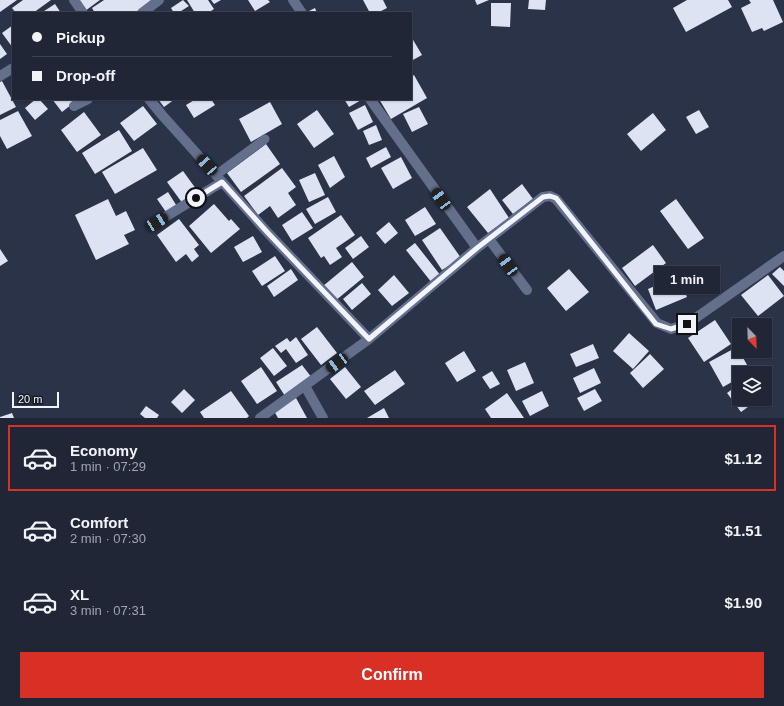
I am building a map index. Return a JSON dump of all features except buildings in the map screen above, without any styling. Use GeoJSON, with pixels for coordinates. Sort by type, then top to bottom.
{"type":"FeatureCollection","features":[{"type":"Feature","properties":{"kind":"street"},"geometry":{"type":"LineString","coordinates":[[74,0],[82,12]]}},
{"type":"Feature","properties":{"kind":"street"},"geometry":{"type":"LineString","coordinates":[[143,12],[159,0]]}},
{"type":"Feature","properties":{"kind":"street"},"geometry":{"type":"LineString","coordinates":[[293,0],[301,12]]}},
{"type":"Feature","properties":{"kind":"street"},"geometry":{"type":"LineString","coordinates":[[0,76],[12,69]]}},
{"type":"Feature","properties":{"kind":"street"},"geometry":{"type":"LineString","coordinates":[[74,106],[86,100]]}},
{"type":"Feature","properties":{"kind":"street"},"geometry":{"type":"LineString","coordinates":[[150,100],[268,233],[369,339]]}},
{"type":"Feature","properties":{"kind":"street"},"geometry":{"type":"LineString","coordinates":[[371,100],[477,248]]}},
{"type":"Feature","properties":{"kind":"street"},"geometry":{"type":"LineString","coordinates":[[157,222],[219,178]]}},
{"type":"Feature","properties":{"kind":"street"},"geometry":{"type":"LineString","coordinates":[[260,418],[369,339],[477,248],[543,197],[550,196],[556,198],[656,324],[671,329],[687,324],[784,256]]}},
{"type":"Feature","properties":{"kind":"street"},"geometry":{"type":"LineString","coordinates":[[489,239],[527,290]]}},
{"type":"Feature","properties":{"kind":"street"},"geometry":{"type":"LineString","coordinates":[[305,386],[323,418]]}},
{"type":"Feature","properties":{"kind":"lane"},"geometry":{"type":"LineString","coordinates":[[219,178],[265,139]]}},
{"type":"Feature","properties":{"kind":"route"},"geometry":{"type":"LineString","coordinates":[[196,198],[222,182],[268,233],[369,339],[477,248],[543,197],[550,196],[556,198],[656,324],[671,329],[687,324]]}}]}
